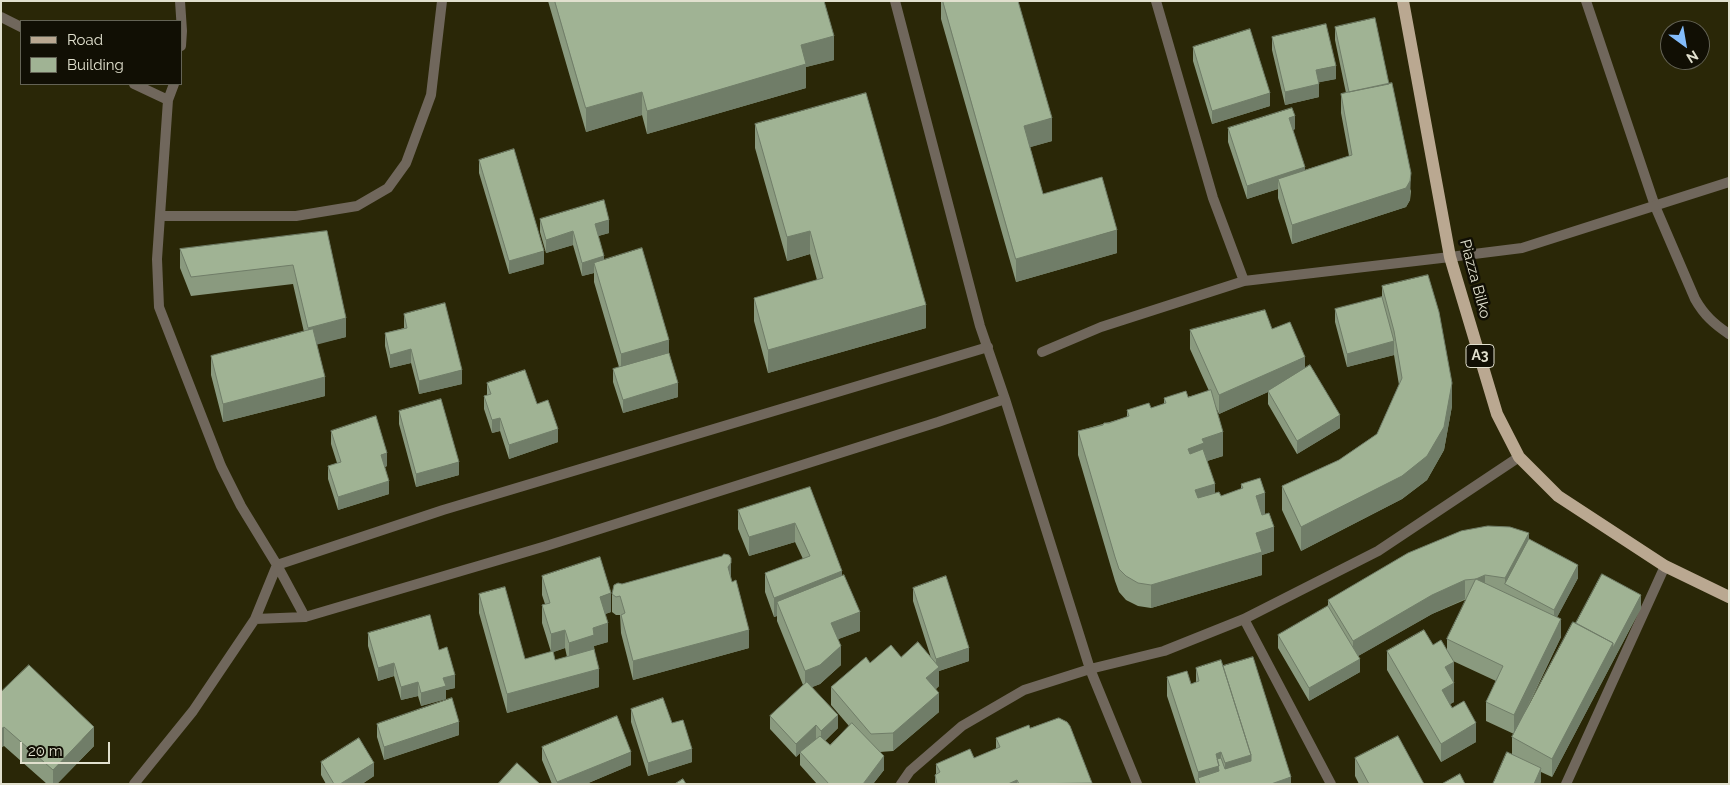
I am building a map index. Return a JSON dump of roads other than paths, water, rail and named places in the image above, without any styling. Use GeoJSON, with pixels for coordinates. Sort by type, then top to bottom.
{"type":"FeatureCollection","features":[{"type":"Feature","properties":{"kind":"main road","name":"Piazza Bilko"},"geometry":{"type":"LineString","coordinates":[[1403,1],[1450,257],[1498,414],[1519,457],[1558,496],[1665,566],[1729,597]]}},
{"type":"Feature","properties":{"kind":"street"},"geometry":{"type":"LineString","coordinates":[[180,1],[181,20]]}},
{"type":"Feature","properties":{"kind":"street"},"geometry":{"type":"LineString","coordinates":[[160,216],[296,216],[357,206],[388,188],[406,163],[431,95],[442,1]]}},
{"type":"Feature","properties":{"kind":"street"},"geometry":{"type":"LineString","coordinates":[[895,1],[980,326],[1090,668],[1137,784]]}},
{"type":"Feature","properties":{"kind":"street"},"geometry":{"type":"LineString","coordinates":[[1156,1],[1213,198],[1244,281]]}},
{"type":"Feature","properties":{"kind":"street"},"geometry":{"type":"LineString","coordinates":[[1586,1],[1655,206],[1695,299],[1712,323],[1729,334]]}},
{"type":"Feature","properties":{"kind":"street"},"geometry":{"type":"LineString","coordinates":[[1,17],[20,26]]}},
{"type":"Feature","properties":{"kind":"street"},"geometry":{"type":"LineString","coordinates":[[136,85],[168,100]]}},
{"type":"Feature","properties":{"kind":"street"},"geometry":{"type":"LineString","coordinates":[[174,85],[168,100],[157,259],[159,307],[221,466],[241,506],[277,565],[305,617]]}},
{"type":"Feature","properties":{"kind":"street"},"geometry":{"type":"LineString","coordinates":[[1042,352],[1101,327],[1244,281],[1522,248],[1729,182]]}},
{"type":"Feature","properties":{"kind":"street"},"geometry":{"type":"LineString","coordinates":[[134,784],[193,711],[255,620],[277,565],[443,510],[988,348]]}},
{"type":"Feature","properties":{"kind":"street"},"geometry":{"type":"LineString","coordinates":[[255,620],[305,617],[555,543],[1005,399]]}},
{"type":"Feature","properties":{"kind":"street"},"geometry":{"type":"LineString","coordinates":[[901,784],[910,772],[962,726],[1024,690],[1090,668],[1164,652],[1244,619],[1378,551],[1519,457]]}},
{"type":"Feature","properties":{"kind":"street"},"geometry":{"type":"LineString","coordinates":[[1566,784],[1665,566]]}},
{"type":"Feature","properties":{"kind":"street"},"geometry":{"type":"LineString","coordinates":[[1244,619],[1330,784]]}}]}
